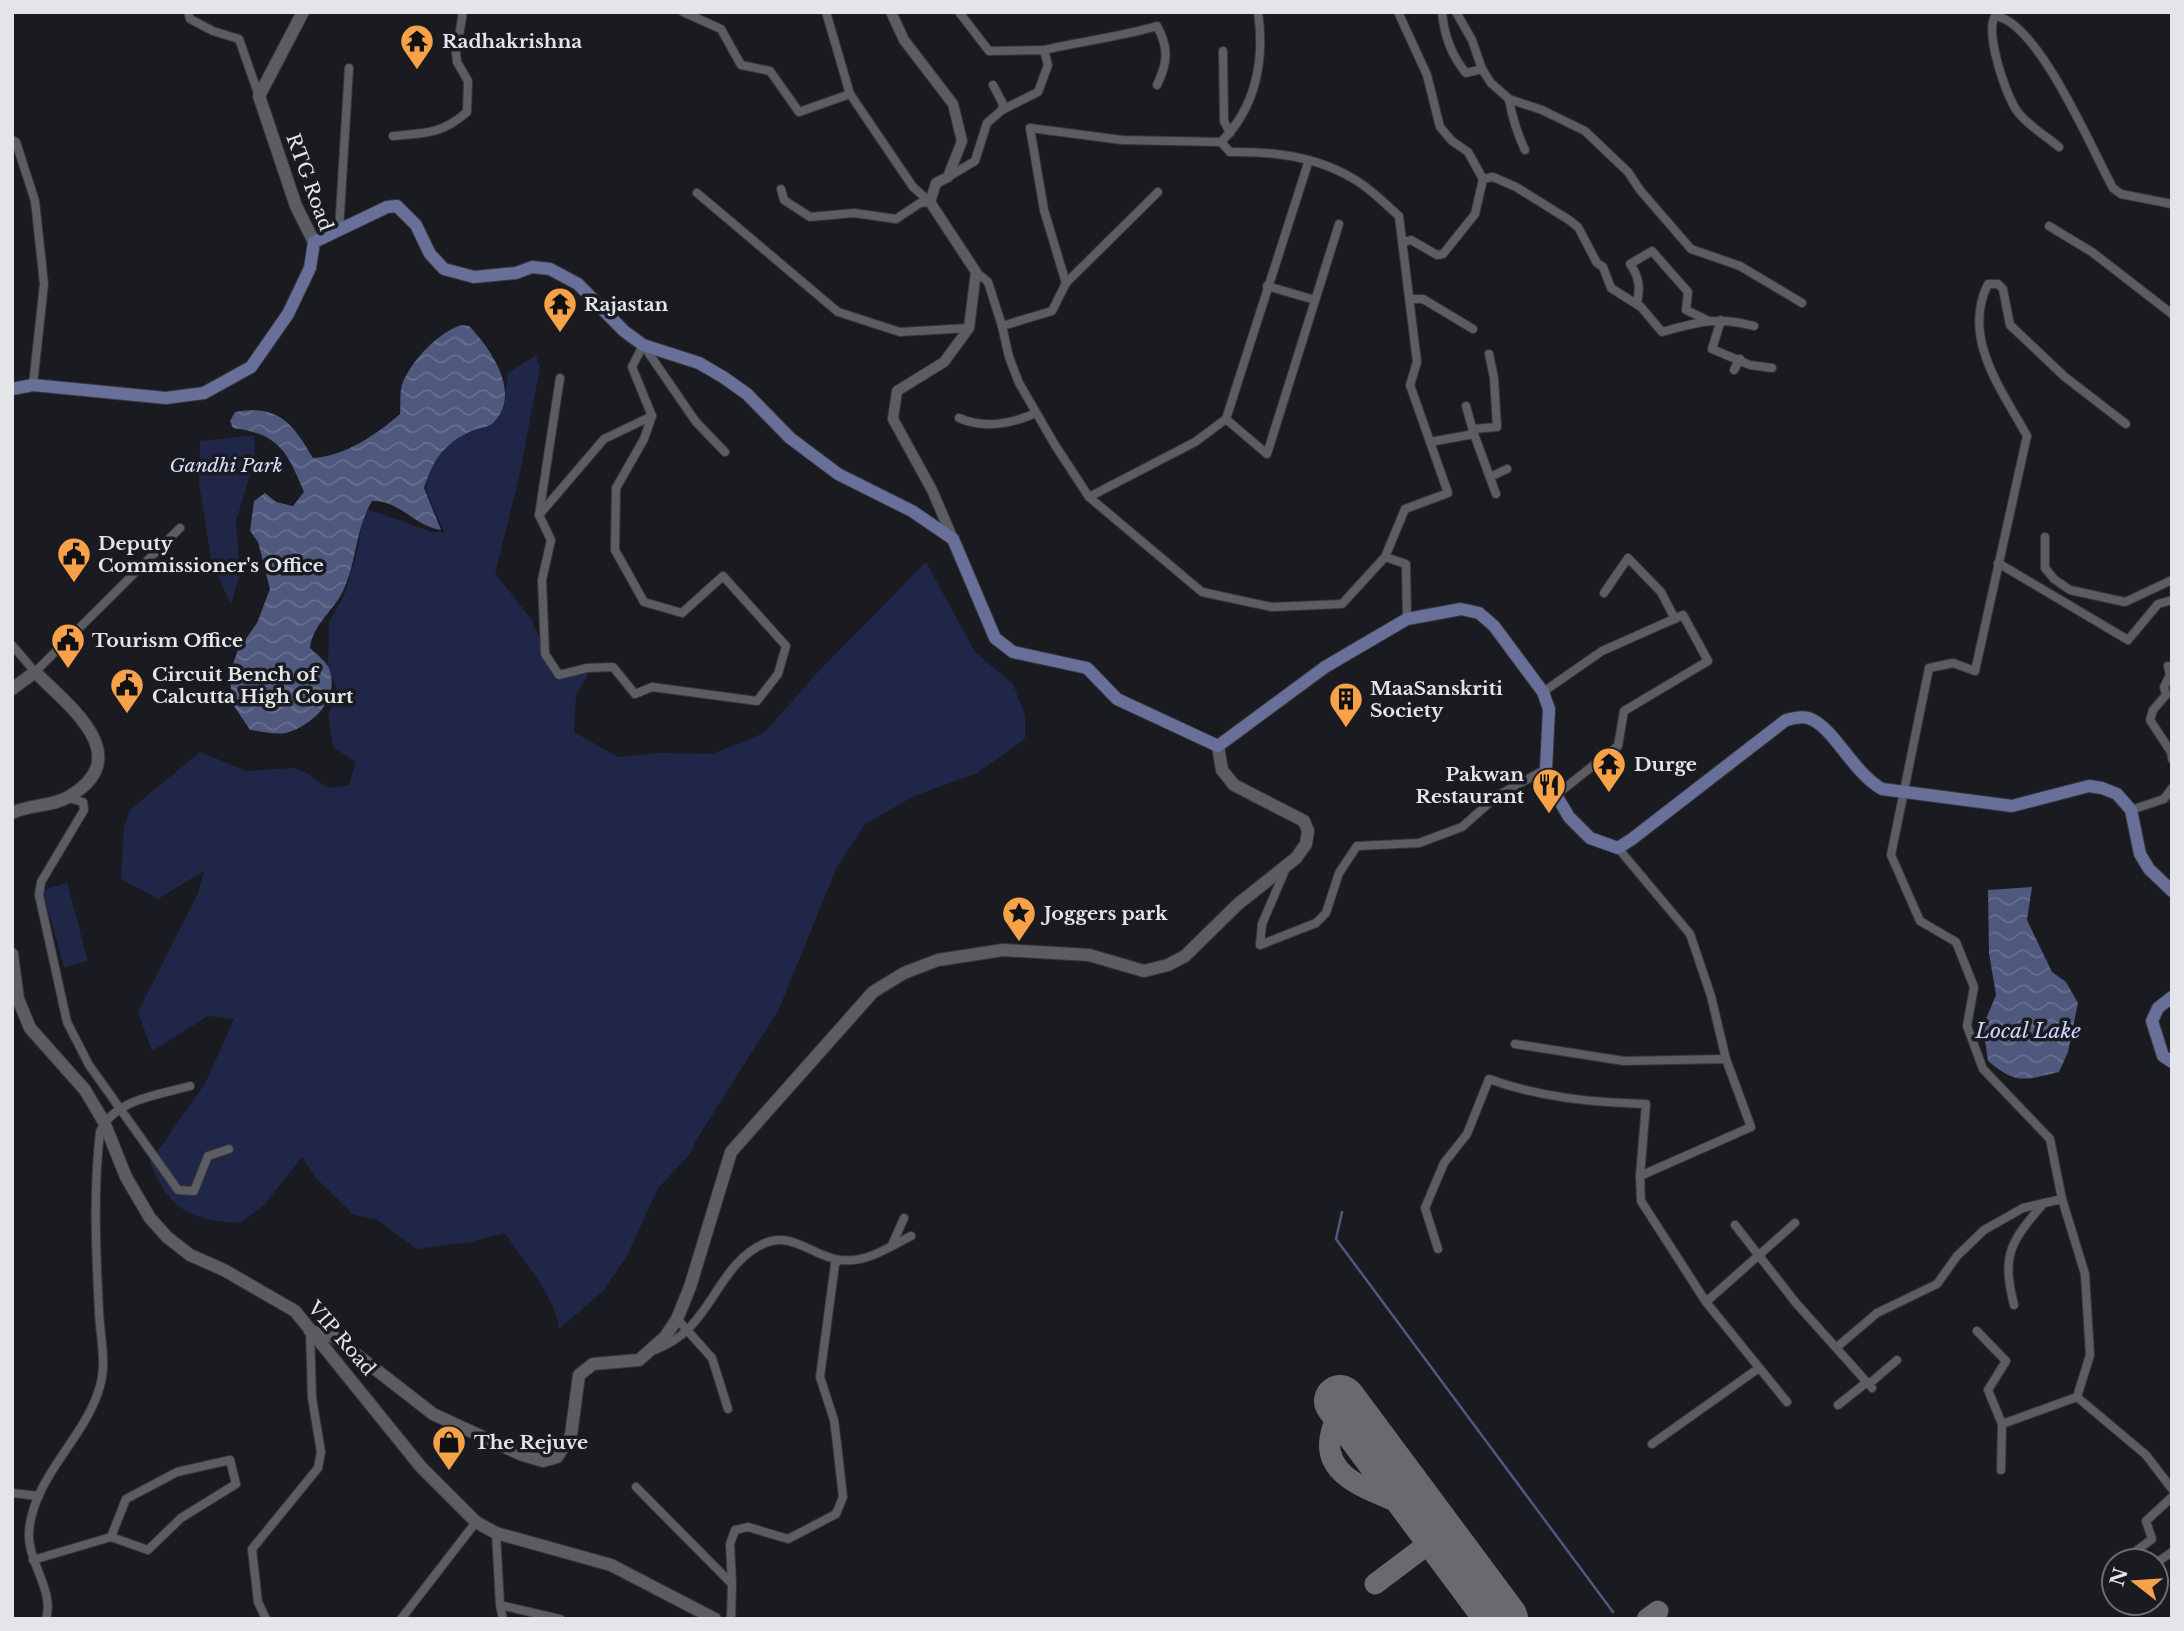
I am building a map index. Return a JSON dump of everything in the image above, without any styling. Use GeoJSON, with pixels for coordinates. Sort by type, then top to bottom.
{"type":"FeatureCollection","features":[{"type":"Feature","properties":{"kind":"main road"},"geometry":{"type":"LineString","coordinates":[[259,96],[303,12]]}},
{"type":"Feature","properties":{"kind":"main road","name":"RTG Road"},"geometry":{"type":"LineString","coordinates":[[12,389],[33,385],[166,398],[204,393],[251,367],[288,314],[310,268],[314,242],[296,206],[259,96]]}},
{"type":"Feature","properties":{"kind":"main road"},"geometry":{"type":"LineString","coordinates":[[314,242],[387,207],[397,206],[416,225],[430,254],[444,269],[474,277],[532,267],[550,269],[578,284],[624,331],[643,345],[699,363],[723,377],[747,394],[790,438],[838,474],[912,511],[953,539],[995,638],[1013,652],[1087,668],[1117,699],[1218,746]]}},
{"type":"Feature","properties":{"kind":"main road"},"geometry":{"type":"LineString","coordinates":[[1218,746],[1325,667],[1408,619],[1461,609],[1479,612],[1500,634],[1543,692],[1549,709],[1546,769],[1569,817],[1590,838],[1618,848],[1786,720],[1800,717],[1814,720],[1865,779],[1882,789],[2012,806],[2089,786],[2117,794],[2131,810],[2140,854],[2149,869],[2172,891]]}},
{"type":"Feature","properties":{"kind":"main road"},"geometry":{"type":"LineString","coordinates":[[12,689],[35,672],[92,729],[98,746],[96,767],[85,785],[68,798],[12,813]]}},
{"type":"Feature","properties":{"kind":"main road"},"geometry":{"type":"LineString","coordinates":[[310,1331],[334,1337],[433,1413],[520,1454],[543,1461],[557,1457],[568,1445],[577,1380],[584,1368],[593,1364],[630,1363],[649,1354],[677,1320],[731,1153],[880,987],[904,972],[938,960],[1003,950],[1071,952],[1133,970],[1157,969],[1185,956],[1238,905],[1286,868],[1306,844],[1307,825],[1300,816],[1258,798],[1226,778],[1219,760],[1218,746]]}},
{"type":"Feature","properties":{"kind":"main road","name":"VIP Road"},"geometry":{"type":"LineString","coordinates":[[12,954],[18,999],[30,1028],[85,1090],[104,1122],[126,1177],[150,1218],[167,1237],[190,1255],[223,1270],[295,1311],[421,1467],[475,1522],[496,1533],[611,1565],[715,1619]]}},
{"type":"Feature","properties":{"kind":"main road"},"geometry":{"type":"LineString","coordinates":[[2172,997],[2158,1008],[2152,1021],[2163,1056],[2172,1062]]}},
{"type":"Feature","properties":{"kind":"street"},"geometry":{"type":"LineString","coordinates":[[188,12],[190,19],[213,31],[239,39],[259,96]]}},
{"type":"Feature","properties":{"kind":"street"},"geometry":{"type":"LineString","coordinates":[[393,136],[436,131],[456,124],[467,112],[468,81],[457,62],[456,53],[463,12]]}},
{"type":"Feature","properties":{"kind":"street"},"geometry":{"type":"LineString","coordinates":[[683,12],[721,29],[740,65],[770,71],[799,112],[850,94]]}},
{"type":"Feature","properties":{"kind":"street"},"geometry":{"type":"LineString","coordinates":[[826,12],[850,94],[913,187],[930,202],[976,272],[988,282],[1009,357],[1036,413],[1089,497],[1202,593],[1272,607],[1342,604],[1385,556],[1405,509],[1448,494],[1410,385],[1417,362],[1399,216],[1353,178],[1309,160],[1269,151],[1230,152],[1221,142]]}},
{"type":"Feature","properties":{"kind":"street"},"geometry":{"type":"LineString","coordinates":[[891,12],[904,40],[953,104],[962,141],[948,177]]}},
{"type":"Feature","properties":{"kind":"street"},"geometry":{"type":"LineString","coordinates":[[959,12],[989,51],[1044,50],[1101,37],[1129,35],[1157,26],[1166,44],[1167,56],[1157,85]]}},
{"type":"Feature","properties":{"kind":"street"},"geometry":{"type":"LineString","coordinates":[[1066,283],[1044,211],[1030,128],[1122,140],[1221,142],[1230,133],[1250,100],[1260,69],[1258,12]]}},
{"type":"Feature","properties":{"kind":"street"},"geometry":{"type":"LineString","coordinates":[[1398,12],[1427,75],[1440,127],[1468,152],[1483,179],[1475,214],[1443,254],[1437,255],[1411,240],[1404,242]]}},
{"type":"Feature","properties":{"kind":"street"},"geometry":{"type":"LineString","coordinates":[[1442,12],[1443,33],[1459,64],[1466,73],[1482,69]]}},
{"type":"Feature","properties":{"kind":"street"},"geometry":{"type":"LineString","coordinates":[[1457,12],[1472,40],[1482,69],[1491,83],[1510,100],[1542,110],[1585,131],[1628,172],[1640,190],[1691,249],[1740,266],[1802,303]]}},
{"type":"Feature","properties":{"kind":"street"},"geometry":{"type":"LineString","coordinates":[[2059,147],[2018,113],[2010,99],[1993,42],[1991,24],[1995,16],[2019,27],[2047,64],[2113,188],[2121,194],[2172,204]]}},
{"type":"Feature","properties":{"kind":"street"},"geometry":{"type":"LineString","coordinates":[[930,202],[936,183],[975,161],[987,124],[1002,110],[1038,92],[1048,65],[1044,50]]}},
{"type":"Feature","properties":{"kind":"street"},"geometry":{"type":"LineString","coordinates":[[1223,51],[1224,121],[1230,133]]}},
{"type":"Feature","properties":{"kind":"street"},"geometry":{"type":"LineString","coordinates":[[339,230],[349,68]]}},
{"type":"Feature","properties":{"kind":"street"},"geometry":{"type":"LineString","coordinates":[[993,85],[1003,104],[1002,110]]}},
{"type":"Feature","properties":{"kind":"street"},"geometry":{"type":"LineString","coordinates":[[1510,100],[1512,116],[1518,125],[1525,150]]}},
{"type":"Feature","properties":{"kind":"street"},"geometry":{"type":"LineString","coordinates":[[12,140],[16,142],[35,201],[44,284],[33,385]]}},
{"type":"Feature","properties":{"kind":"street"},"geometry":{"type":"LineString","coordinates":[[1089,497],[1195,442],[1226,419],[1309,160]]}},
{"type":"Feature","properties":{"kind":"street"},"geometry":{"type":"LineString","coordinates":[[1483,179],[1493,177],[1516,187],[1578,227],[1597,263],[1603,267],[1611,288],[1637,304],[1662,332],[1707,320],[1754,326]]}},
{"type":"Feature","properties":{"kind":"street"},"geometry":{"type":"LineString","coordinates":[[780,189],[785,200],[810,218],[853,213],[896,219],[920,203],[930,202]]}},
{"type":"Feature","properties":{"kind":"street"},"geometry":{"type":"LineString","coordinates":[[1002,326],[1052,311],[1066,283],[1158,192]]}},
{"type":"Feature","properties":{"kind":"street"},"geometry":{"type":"LineString","coordinates":[[698,193],[838,312],[900,332],[969,328]]}},
{"type":"Feature","properties":{"kind":"street"},"geometry":{"type":"LineString","coordinates":[[1226,419],[1267,454],[1339,224]]}},
{"type":"Feature","properties":{"kind":"street"},"geometry":{"type":"LineString","coordinates":[[2049,226],[2092,252],[2172,314]]}},
{"type":"Feature","properties":{"kind":"street"},"geometry":{"type":"LineString","coordinates":[[1637,304],[1640,287],[1630,264],[1652,251],[1688,292],[1686,310],[1707,320]]}},
{"type":"Feature","properties":{"kind":"street"},"geometry":{"type":"LineString","coordinates":[[953,539],[932,490],[893,419],[897,391],[944,362],[969,328],[976,272]]}},
{"type":"Feature","properties":{"kind":"street"},"geometry":{"type":"LineString","coordinates":[[2077,1397],[2090,1355],[2085,1274],[2062,1199],[2050,1139],[1983,1069],[1967,1026],[1974,987],[1956,942],[1920,921],[1891,855],[1929,668],[1954,663],[1975,671],[2027,436],[1983,356],[1979,324],[1982,296],[1988,284],[1998,284],[2003,289],[2010,325],[2065,377],[2126,424]]}},
{"type":"Feature","properties":{"kind":"street"},"geometry":{"type":"LineString","coordinates":[[1267,286],[1315,300]]}},
{"type":"Feature","properties":{"kind":"street"},"geometry":{"type":"LineString","coordinates":[[1410,299],[1423,299],[1473,328]]}},
{"type":"Feature","properties":{"kind":"street"},"geometry":{"type":"LineString","coordinates":[[1721,320],[1712,349],[1750,365],[1772,368]]}},
{"type":"Feature","properties":{"kind":"street"},"geometry":{"type":"LineString","coordinates":[[559,378],[539,515],[551,540],[542,580],[545,654],[559,675],[587,667],[613,667],[635,694],[652,687],[757,701],[778,674],[786,646],[723,576],[682,613],[644,601],[615,550],[616,488],[644,439],[652,416],[632,367],[643,345],[696,422],[725,452]]}},
{"type":"Feature","properties":{"kind":"street"},"geometry":{"type":"LineString","coordinates":[[1430,442],[1497,427],[1494,377],[1489,354]]}},
{"type":"Feature","properties":{"kind":"street"},"geometry":{"type":"LineString","coordinates":[[1734,370],[1740,359]]}},
{"type":"Feature","properties":{"kind":"street"},"geometry":{"type":"LineString","coordinates":[[1466,407],[1496,494]]}},
{"type":"Feature","properties":{"kind":"street"},"geometry":{"type":"LineString","coordinates":[[959,418],[975,425],[1011,424],[1036,413]]}},
{"type":"Feature","properties":{"kind":"street"},"geometry":{"type":"LineString","coordinates":[[539,515],[604,439],[652,416]]}},
{"type":"Feature","properties":{"kind":"street"},"geometry":{"type":"LineString","coordinates":[[1490,477],[1507,469]]}},
{"type":"Feature","properties":{"kind":"street"},"geometry":{"type":"LineString","coordinates":[[12,645],[35,672],[180,528]]}},
{"type":"Feature","properties":{"kind":"street"},"geometry":{"type":"LineString","coordinates":[[2045,537],[2045,568],[2054,579],[2070,590],[2125,602],[2172,580]]}},
{"type":"Feature","properties":{"kind":"street"},"geometry":{"type":"LineString","coordinates":[[1385,556],[1406,564],[1408,619]]}},
{"type":"Feature","properties":{"kind":"street"},"geometry":{"type":"LineString","coordinates":[[1604,593],[1628,558],[1661,592],[1675,619]]}},
{"type":"Feature","properties":{"kind":"street"},"geometry":{"type":"LineString","coordinates":[[1998,563],[2129,640],[2158,604],[2172,600]]}},
{"type":"Feature","properties":{"kind":"street"},"geometry":{"type":"LineString","coordinates":[[1543,692],[1602,651],[1683,615],[1708,661],[1624,711],[1618,746],[1556,794]]}},
{"type":"Feature","properties":{"kind":"street"},"geometry":{"type":"LineString","coordinates":[[2168,666],[2171,675],[2164,687],[2169,693],[2152,710],[2150,720],[2171,752],[2172,759]]}},
{"type":"Feature","properties":{"kind":"street"},"geometry":{"type":"LineString","coordinates":[[1286,868],[1262,923],[1260,944],[1316,923],[1326,913],[1339,873],[1357,846],[1419,843],[1462,827],[1497,796],[1546,769]]}},
{"type":"Feature","properties":{"kind":"street"},"geometry":{"type":"LineString","coordinates":[[2131,810],[2164,799],[2172,788]]}},
{"type":"Feature","properties":{"kind":"street"},"geometry":{"type":"LineString","coordinates":[[68,798],[83,802],[84,810],[41,882],[39,895],[67,1022],[89,1065],[178,1190],[194,1191],[208,1156],[229,1149]]}},
{"type":"Feature","properties":{"kind":"street"},"geometry":{"type":"LineString","coordinates":[[1618,848],[1690,934],[1711,996],[1726,1059],[1751,1127],[1640,1176]]}},
{"type":"Feature","properties":{"kind":"street"},"geometry":{"type":"LineString","coordinates":[[1516,1044],[1624,1061],[1726,1059]]}},
{"type":"Feature","properties":{"kind":"street"},"geometry":{"type":"LineString","coordinates":[[1438,1249],[1425,1208],[1444,1163],[1467,1135],[1489,1079],[1540,1095],[1581,1102],[1646,1104],[1640,1176],[1641,1201],[1706,1302],[1787,1402]]}},
{"type":"Feature","properties":{"kind":"street"},"geometry":{"type":"LineString","coordinates":[[46,1619],[48,1603],[33,1560],[28,1533],[38,1496],[89,1419],[101,1384],[104,1363],[99,1315],[94,1185],[100,1132],[104,1122],[120,1107],[190,1086]]}},
{"type":"Feature","properties":{"kind":"street"},"geometry":{"type":"LineString","coordinates":[[1837,1347],[1877,1312],[1937,1284],[1957,1256],[1984,1230],[2024,1208],[2062,1199]]}},
{"type":"Feature","properties":{"kind":"street"},"geometry":{"type":"LineString","coordinates":[[2014,1305],[2007,1279],[2008,1255],[2023,1227],[2044,1203]]}},
{"type":"Feature","properties":{"kind":"street"},"geometry":{"type":"LineString","coordinates":[[892,1245],[904,1218]]}},
{"type":"Feature","properties":{"kind":"street"},"geometry":{"type":"LineString","coordinates":[[1706,1302],[1795,1223]]}},
{"type":"Feature","properties":{"kind":"street"},"geometry":{"type":"LineString","coordinates":[[1735,1225],[1796,1303],[1869,1385]]}},
{"type":"Feature","properties":{"kind":"street"},"geometry":{"type":"LineString","coordinates":[[649,1354],[689,1329],[723,1279],[752,1251],[767,1242],[790,1240],[839,1260],[862,1260],[911,1236]]}},
{"type":"Feature","properties":{"kind":"street"},"geometry":{"type":"LineString","coordinates":[[731,1619],[730,1544],[735,1530],[748,1527],[788,1539],[836,1514],[843,1497],[834,1420],[820,1377],[835,1264],[839,1260]]}},
{"type":"Feature","properties":{"kind":"street"},"geometry":{"type":"LineString","coordinates":[[677,1320],[689,1329],[712,1357],[728,1409]]}},
{"type":"Feature","properties":{"kind":"street"},"geometry":{"type":"LineString","coordinates":[[266,1619],[258,1602],[252,1549],[318,1468],[320,1460],[312,1398],[310,1331]]}},
{"type":"Feature","properties":{"kind":"street"},"geometry":{"type":"LineString","coordinates":[[1977,1331],[2006,1361],[1988,1390],[2002,1424],[2001,1470]]}},
{"type":"Feature","properties":{"kind":"street"},"geometry":{"type":"LineString","coordinates":[[1838,1405],[1869,1385],[1897,1360]]}},
{"type":"Feature","properties":{"kind":"street"},"geometry":{"type":"LineString","coordinates":[[1652,1444],[1759,1367]]}},
{"type":"Feature","properties":{"kind":"street"},"geometry":{"type":"LineString","coordinates":[[2002,1424],[2077,1397]]}},
{"type":"Feature","properties":{"kind":"street"},"geometry":{"type":"LineString","coordinates":[[2077,1397],[2146,1455],[2172,1489]]}},
{"type":"Feature","properties":{"kind":"street"},"geometry":{"type":"LineString","coordinates":[[33,1560],[111,1537],[148,1550],[181,1518],[236,1484],[230,1460],[177,1472],[126,1499],[111,1537]]}},
{"type":"Feature","properties":{"kind":"street"},"geometry":{"type":"LineString","coordinates":[[636,1488],[732,1584]]}},
{"type":"Feature","properties":{"kind":"street"},"geometry":{"type":"LineString","coordinates":[[12,1493],[38,1496]]}},
{"type":"Feature","properties":{"kind":"street"},"geometry":{"type":"LineString","coordinates":[[2141,1547],[2152,1539],[2146,1521],[2172,1497]]}},
{"type":"Feature","properties":{"kind":"street"},"geometry":{"type":"LineString","coordinates":[[401,1619],[475,1522]]}},
{"type":"Feature","properties":{"kind":"street"},"geometry":{"type":"LineString","coordinates":[[496,1533],[503,1619]]}},
{"type":"Feature","properties":{"kind":"street"},"geometry":{"type":"LineString","coordinates":[[500,1605],[560,1619]]}},
{"type":"Feature","properties":{"kind":"green space"},"geometry":{"type":"Polygon","coordinates":[[[536,355],[540,368],[519,478],[495,573],[531,619],[557,677],[590,671],[576,695],[574,732],[618,757],[660,753],[712,754],[764,733],[818,672],[926,562],[975,652],[1013,684],[1025,716],[1025,739],[977,773],[914,796],[865,824],[837,867],[778,1011],[695,1142],[691,1153],[658,1188],[627,1256],[603,1291],[559,1329],[545,1291],[505,1233],[470,1242],[417,1249],[376,1219],[354,1215],[316,1178],[302,1157],[264,1205],[241,1223],[195,1215],[174,1202],[165,1192],[150,1162],[206,1082],[234,1019],[208,1016],[152,1051],[138,1012],[198,893],[204,871],[158,899],[121,879],[124,828],[130,810],[200,752],[247,771],[294,768],[307,773],[328,788],[349,785],[356,762],[333,747],[328,714],[339,695],[328,666],[329,622],[344,596],[358,549],[364,508],[432,532],[444,532],[427,493],[425,470],[454,433],[480,428],[496,417],[504,399],[508,373],[536,355]]]}},
{"type":"Feature","properties":{"kind":"green space","name":"Gandhi Park"},"geometry":{"type":"Polygon","coordinates":[[[254,435],[255,458],[236,521],[240,573],[231,604],[212,564],[199,483],[200,441],[254,435]]]}},
{"type":"Feature","properties":{"kind":"green space"},"geometry":{"type":"Polygon","coordinates":[[[67,883],[88,961],[64,967],[43,890],[67,883]]]}},
{"type":"Feature","properties":{"kind":"water"},"geometry":{"type":"Polygon","coordinates":[[[461,325],[469,326],[494,358],[504,384],[505,397],[502,410],[494,422],[455,440],[432,468],[424,488],[441,530],[422,524],[390,504],[372,501],[362,523],[347,582],[315,633],[310,648],[329,668],[332,679],[328,699],[323,708],[308,722],[289,732],[250,730],[234,706],[229,675],[238,650],[257,623],[270,589],[258,542],[250,531],[254,501],[265,493],[276,502],[293,506],[304,492],[286,455],[279,447],[261,435],[233,428],[230,421],[235,412],[263,411],[274,414],[291,426],[313,458],[348,449],[370,437],[400,414],[402,386],[407,373],[435,340],[461,325]]]}},
{"type":"Feature","properties":{"kind":"water","name":"Local Lake"},"geometry":{"type":"Polygon","coordinates":[[[2032,887],[2027,920],[2052,972],[2066,982],[2078,1003],[2068,1052],[2059,1072],[2021,1078],[2006,1074],[1988,1061],[1983,1026],[1996,995],[1989,953],[1988,890],[2032,887]]]}},
{"type":"Feature","properties":{"kind":"waterway"},"geometry":{"type":"LineString","coordinates":[[1342,1212],[1336,1239],[1613,1612]]}},
{"type":"Feature","properties":{"kind":"taxiway"},"geometry":{"type":"LineString","coordinates":[[1383,1458],[1366,1412],[1355,1405],[1351,1407],[1337,1420],[1331,1433],[1330,1451],[1336,1465],[1346,1477],[1361,1486],[1427,1517]]}},
{"type":"Feature","properties":{"kind":"taxiway"},"geometry":{"type":"LineString","coordinates":[[1375,1584],[1440,1535]]}},
{"type":"Feature","properties":{"kind":"taxiway"},"geometry":{"type":"LineString","coordinates":[[1647,1619],[1658,1611]]}},
{"type":"Feature","properties":{"kind":"runway"},"geometry":{"type":"LineString","coordinates":[[1340,1401],[1502,1619]]}},
{"type":"Feature","properties":{"kind":"place","name":"Radhakrishna"},"geometry":{"type":"Point","coordinates":[417,71]}},
{"type":"Feature","properties":{"kind":"place","name":"Rajastan"},"geometry":{"type":"Point","coordinates":[560,334]}},
{"type":"Feature","properties":{"kind":"place","name":"Deputy Commissioner's Office"},"geometry":{"type":"Point","coordinates":[74,584]}},
{"type":"Feature","properties":{"kind":"place","name":"Tourism Office"},"geometry":{"type":"Point","coordinates":[68,670]}},
{"type":"Feature","properties":{"kind":"place","name":"Circuit Bench of Calcutta High Court"},"geometry":{"type":"Point","coordinates":[127,715]}},
{"type":"Feature","properties":{"kind":"place","name":"MaaSanskriti Society"},"geometry":{"type":"Point","coordinates":[1346,729]}},
{"type":"Feature","properties":{"kind":"place","name":"Durge"},"geometry":{"type":"Point","coordinates":[1609,794]}},
{"type":"Feature","properties":{"kind":"place","name":"Pakwan Restaurant"},"geometry":{"type":"Point","coordinates":[1549,815]}},
{"type":"Feature","properties":{"kind":"place","name":"Joggers park"},"geometry":{"type":"Point","coordinates":[1019,943]}},
{"type":"Feature","properties":{"kind":"place","name":"The Rejuve"},"geometry":{"type":"Point","coordinates":[449,1472]}}]}
